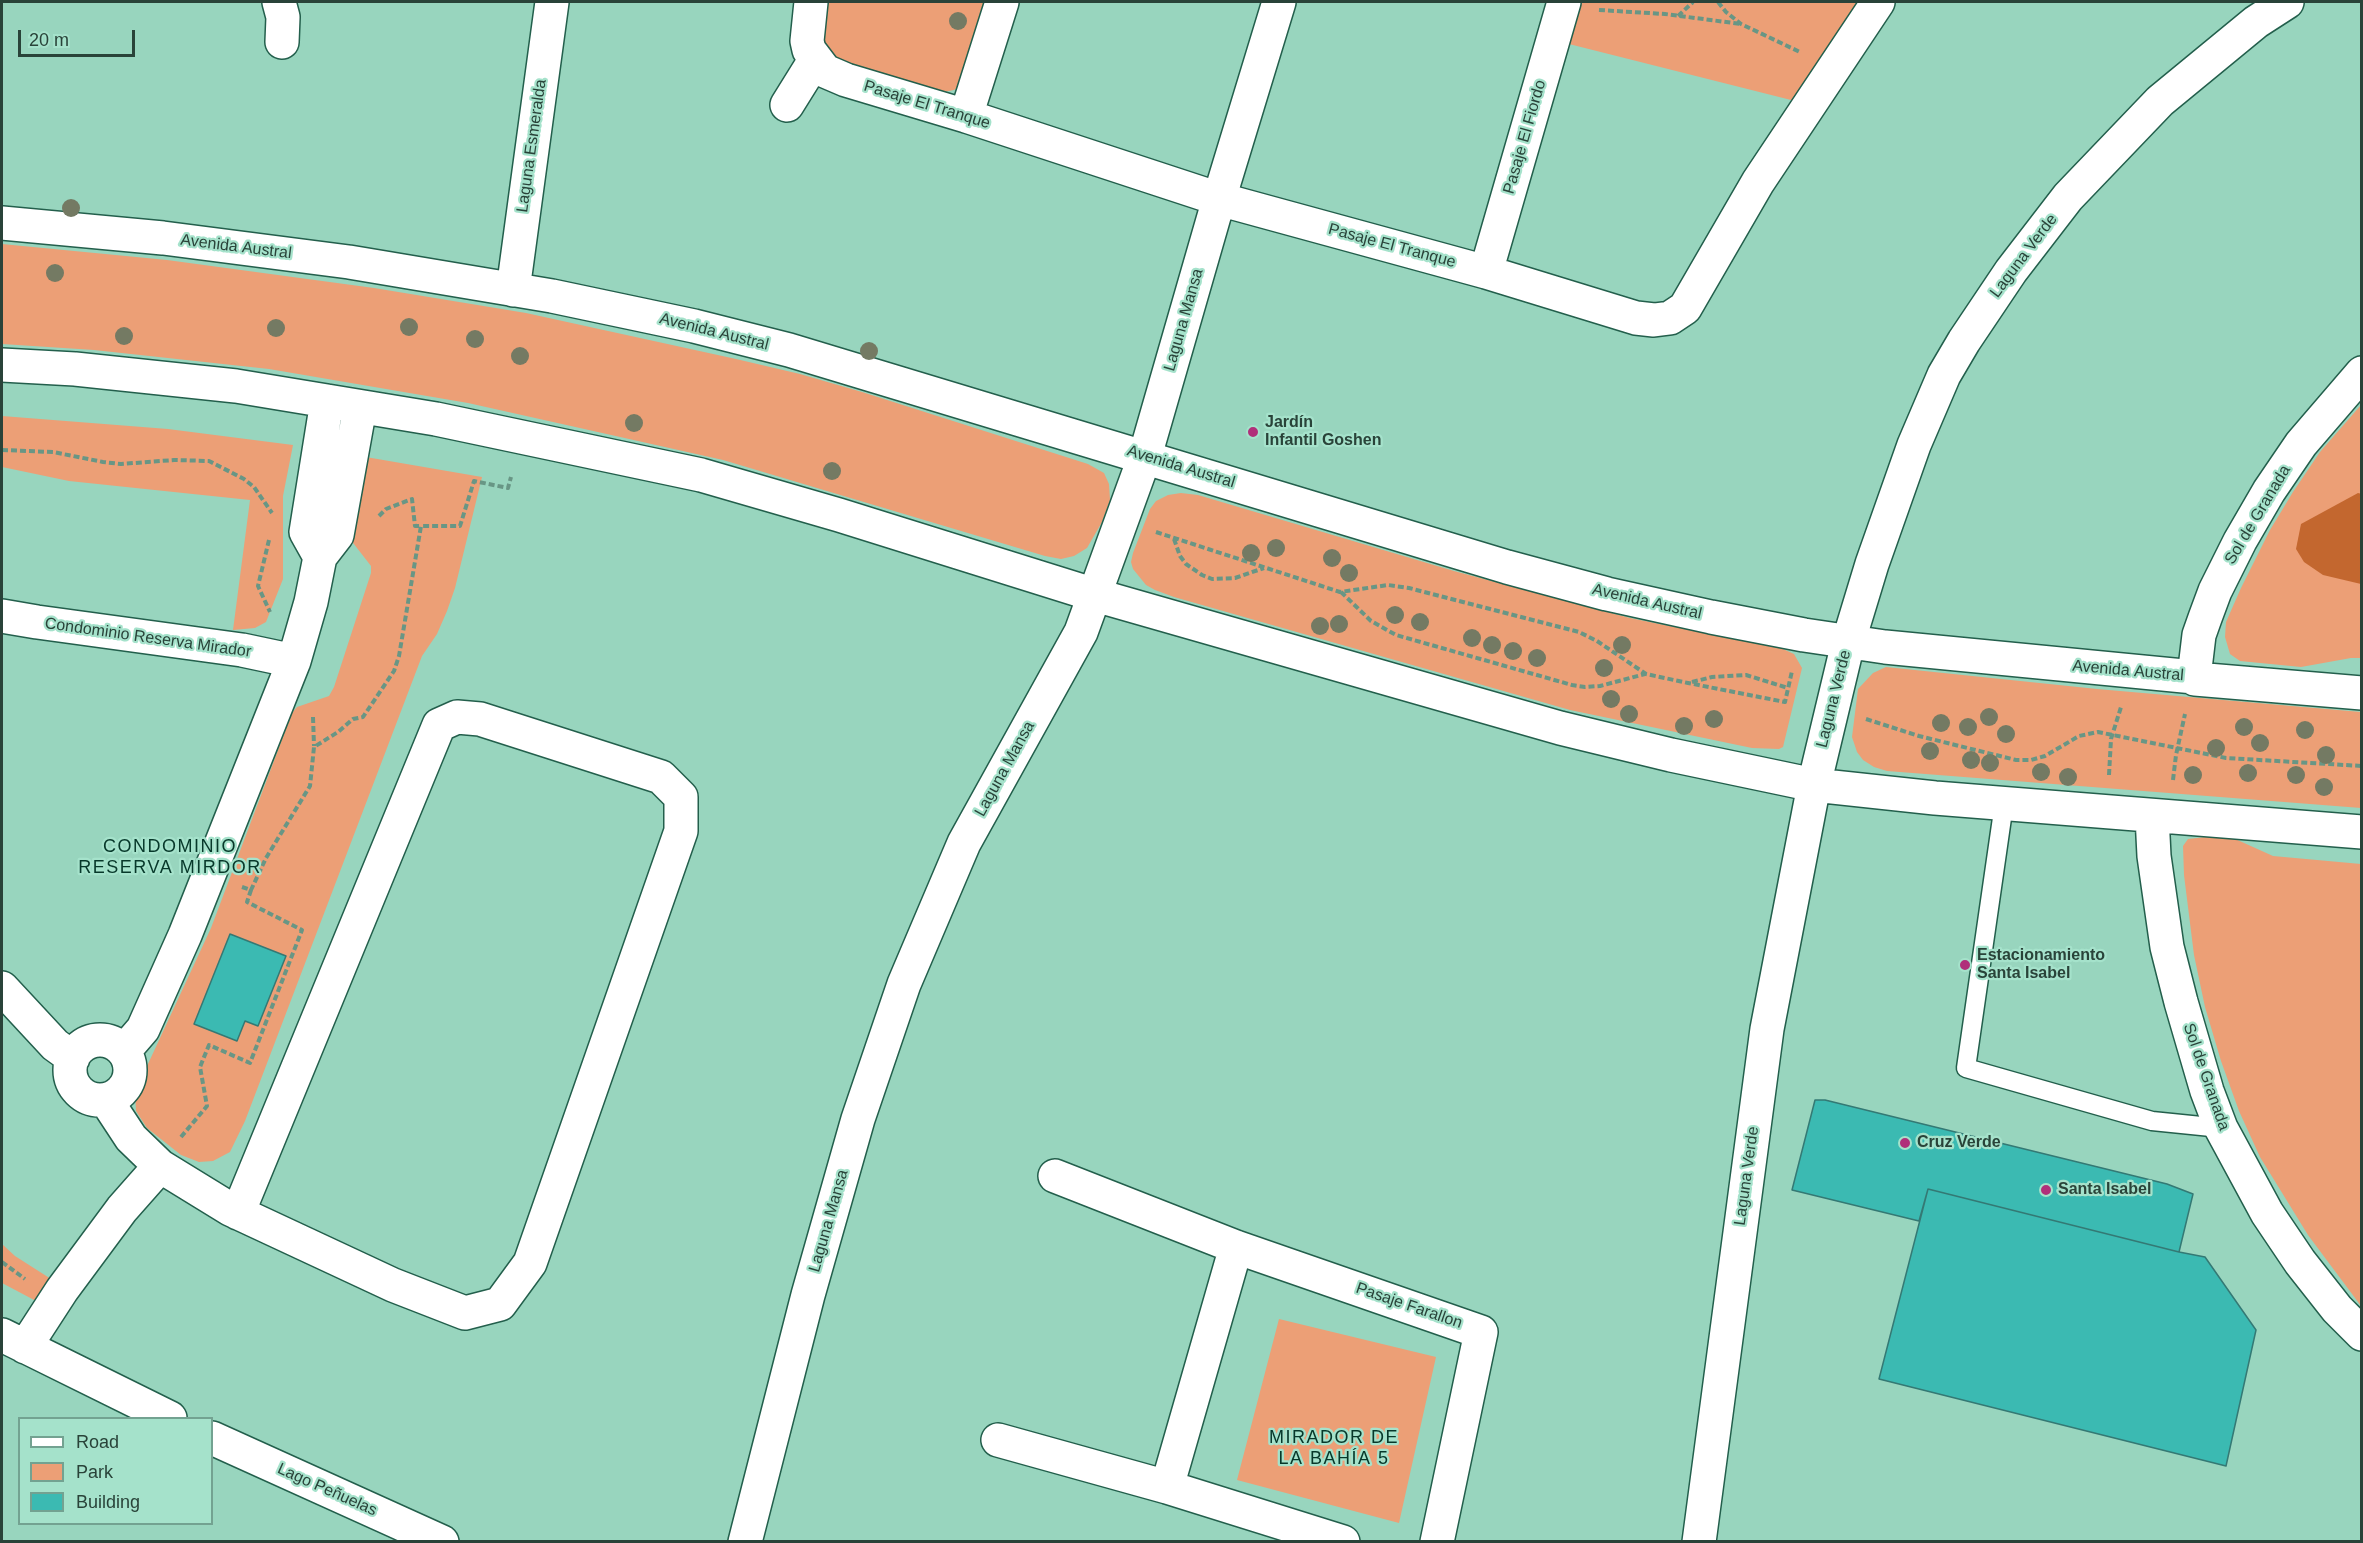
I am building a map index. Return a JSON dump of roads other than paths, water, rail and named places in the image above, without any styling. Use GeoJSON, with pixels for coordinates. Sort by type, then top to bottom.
{"type":"FeatureCollection","features":[{"type":"Feature","properties":{"kind":"street"},"geometry":{"type":"LineString","coordinates":[[279,2],[283,17],[282,42]]}},
{"type":"Feature","properties":{"kind":"street","name":"Laguna Esmeralda"},"geometry":{"type":"LineString","coordinates":[[513,290],[552,2]]}},
{"type":"Feature","properties":{"kind":"street"},"geometry":{"type":"LineString","coordinates":[[787,105],[814,60],[807,40],[811,2]]}},
{"type":"Feature","properties":{"kind":"street"},"geometry":{"type":"LineString","coordinates":[[966,116],[1002,2]]}},
{"type":"Feature","properties":{"kind":"street","name":"Laguna Mansa"},"geometry":{"type":"LineString","coordinates":[[745,1542],[808,1295],[858,1119],[904,984],[964,843],[1081,632],[1145,456],[1279,2]]}},
{"type":"Feature","properties":{"kind":"street","name":"Pasaje El Tranque"},"geometry":{"type":"LineString","coordinates":[[814,60],[825,71],[846,80],[966,116],[1219,200],[1486,272],[1636,318],[1654,320],[1670,318],[1685,308],[1758,182],[1878,2]]}},
{"type":"Feature","properties":{"kind":"street","name":"Laguna Verde"},"geometry":{"type":"LineString","coordinates":[[1699,1542],[1767,1029],[1814,784],[1848,643],[1872,564],[1914,445],[1944,375],[1986,307],[2068,197],[2160,101],[2256,22],[2285,2]]}},
{"type":"Feature","properties":{"kind":"street","name":"Pasaje El Fiordo"},"geometry":{"type":"LineString","coordinates":[[1486,272],[1563,6]]}},
{"type":"Feature","properties":{"kind":"street","name":"Avenida Austral"},"geometry":{"type":"LineString","coordinates":[[2,223],[260,249],[433,275],[694,326],[789,350],[1558,581],[1711,617],[1848,643],[2135,673],[2361,693]]}},
{"type":"Feature","properties":{"kind":"street"},"geometry":{"type":"LineString","coordinates":[[2,365],[75,369],[236,386],[487,429],[701,475],[839,514],[1095,595],[1560,728],[1671,755],[1814,784],[2004,804],[2361,832]]}},
{"type":"Feature","properties":{"kind":"street","name":"Sol de Granada"},"geometry":{"type":"LineString","coordinates":[[2194,678],[2199,636],[2205,618],[2215,591],[2240,541],[2269,491],[2301,444],[2361,373]]}},
{"type":"Feature","properties":{"kind":"street"},"geometry":{"type":"LineString","coordinates":[[320,557],[306,532],[327,401]]}},
{"type":"Feature","properties":{"kind":"street"},"geometry":{"type":"LineString","coordinates":[[124,1051],[143,1029],[185,935],[294,661],[311,602],[320,557],[337,535],[360,407]]}},
{"type":"Feature","properties":{"kind":"street","name":"Condominio Reserva Mirador"},"geometry":{"type":"LineString","coordinates":[[2,616],[242,650],[294,661]]}},
{"type":"Feature","properties":{"kind":"street"},"geometry":{"type":"LineString","coordinates":[[106,1100],[131,1138],[160,1166],[238,1213],[393,1285],[465,1313],[500,1304],[530,1263],[681,831],[681,797],[661,777],[480,719],[457,717],[439,725],[238,1213]]}},
{"type":"Feature","properties":{"kind":"street","name":"Sol de Granada"},"geometry":{"type":"LineString","coordinates":[[2162,817],[2154,856],[2167,947],[2207,1090],[2221,1128],[2267,1213],[2300,1262],[2337,1309],[2361,1334]]}},
{"type":"Feature","properties":{"kind":"street"},"geometry":{"type":"LineString","coordinates":[[2,988],[54,1045],[73,1058]]}},
{"type":"Feature","properties":{"kind":"street"},"geometry":{"type":"LineString","coordinates":[[96,1040],[112,1042],[124,1051],[130,1066],[129,1081],[120,1094],[106,1100],[91,1100],[74,1087],[70,1072],[73,1058],[82,1046],[96,1040]]}},
{"type":"Feature","properties":{"kind":"street"},"geometry":{"type":"LineString","coordinates":[[160,1166],[122,1209],[62,1290],[13,1341],[166,1417]]}},
{"type":"Feature","properties":{"kind":"street","name":"Pasaje Farallon"},"geometry":{"type":"LineString","coordinates":[[1055,1176],[1236,1247],[1481,1332],[1437,1542]]}},
{"type":"Feature","properties":{"kind":"street"},"geometry":{"type":"LineString","coordinates":[[1167,1487],[1236,1247]]}},
{"type":"Feature","properties":{"kind":"street","name":"Lago Peñuelas"},"geometry":{"type":"LineString","coordinates":[[213,1438],[442,1542]]}},
{"type":"Feature","properties":{"kind":"street"},"geometry":{"type":"LineString","coordinates":[[998,1440],[1167,1487],[1343,1542]]}},
{"type":"Feature","properties":{"kind":"lane"},"geometry":{"type":"LineString","coordinates":[[2004,804],[1966,1068],[2152,1121],[2221,1128]]}},
{"type":"Feature","properties":{"kind":"place","name":"Jardín Infantil Goshen"},"geometry":{"type":"Point","coordinates":[1253,432]}},
{"type":"Feature","properties":{"kind":"place","name":"Estacionamiento Santa Isabel"},"geometry":{"type":"Point","coordinates":[1965,965]}},
{"type":"Feature","properties":{"kind":"place","name":"Cruz Verde"},"geometry":{"type":"Point","coordinates":[1905,1143]}},
{"type":"Feature","properties":{"kind":"place","name":"Santa Isabel"},"geometry":{"type":"Point","coordinates":[2046,1190]}},
{"type":"Feature","properties":{"kind":"district","name":"CONDOMINIO RESERVA MIRDOR"},"geometry":{"type":"Point","coordinates":[170,857]}},
{"type":"Feature","properties":{"kind":"district","name":"MIRADOR DE LA BAHÍA 5"},"geometry":{"type":"Point","coordinates":[1334,1448]}}]}
